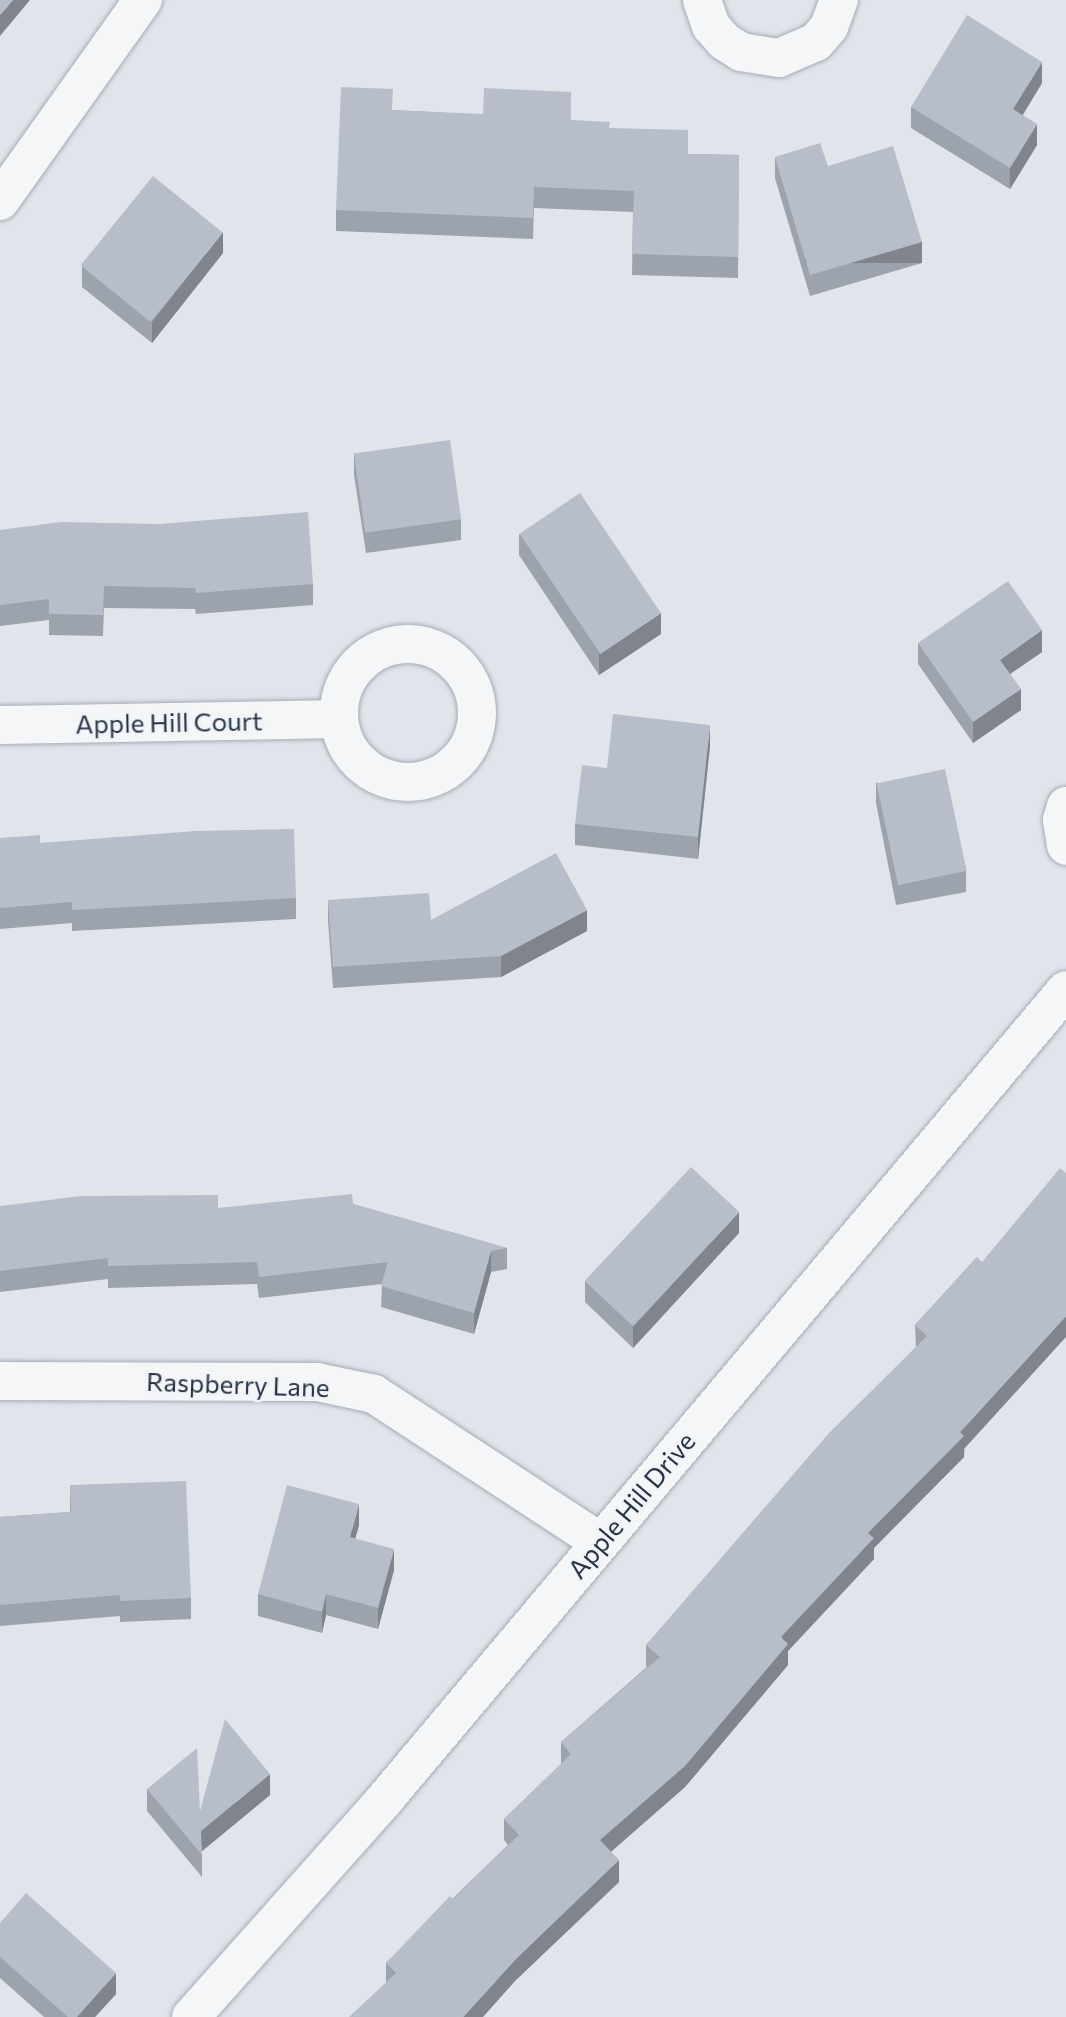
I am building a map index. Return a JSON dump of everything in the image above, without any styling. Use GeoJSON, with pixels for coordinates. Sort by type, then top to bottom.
{"type":"FeatureCollection","features":[{"type":"Feature","properties":{"kind":"street"},"geometry":{"type":"LineString","coordinates":[[0,201],[143,0]]}},
{"type":"Feature","properties":{"kind":"street"},"geometry":{"type":"LineString","coordinates":[[702,0],[711,26],[724,41],[741,52],[779,58],[816,42],[829,27],[839,0]]}},
{"type":"Feature","properties":{"kind":"street","name":"Apple Hill Court"},"geometry":{"type":"LineString","coordinates":[[0,725],[338,719]]}},
{"type":"Feature","properties":{"kind":"street"},"geometry":{"type":"LineString","coordinates":[[1066,806],[1066,846]]}},
{"type":"Feature","properties":{"kind":"street","name":"Apple Hill Drive"},"geometry":{"type":"LineString","coordinates":[[191,2017],[385,1799],[1066,990]]}},
{"type":"Feature","properties":{"kind":"street","name":"Raspberry Lane"},"geometry":{"type":"LineString","coordinates":[[0,1381],[317,1382],[374,1394],[600,1542]]}},
{"type":"Feature","properties":{"kind":"building"},"geometry":{"type":"Polygon","coordinates":[[[0,0],[13,0],[0,15],[0,0]]]}},
{"type":"Feature","properties":{"kind":"building"},"geometry":{"type":"Polygon","coordinates":[[[967,15],[1042,62],[1013,109],[1037,124],[1010,168],[911,107],[967,15]]]}},
{"type":"Feature","properties":{"kind":"building"},"geometry":{"type":"Polygon","coordinates":[[[341,87],[393,89],[392,110],[483,114],[484,88],[571,92],[571,120],[610,122],[609,128],[688,130],[688,154],[739,155],[738,257],[632,254],[634,191],[534,187],[533,218],[336,210],[341,87]]]}},
{"type":"Feature","properties":{"kind":"building"},"geometry":{"type":"Polygon","coordinates":[[[820,143],[828,166],[893,146],[922,242],[810,275],[775,157],[820,143]]]}},
{"type":"Feature","properties":{"kind":"building"},"geometry":{"type":"Polygon","coordinates":[[[153,176],[223,233],[151,322],[81,265],[153,176]]]}},
{"type":"Feature","properties":{"kind":"building"},"geometry":{"type":"Polygon","coordinates":[[[450,440],[461,519],[365,533],[354,453],[450,440]]]}},
{"type":"Feature","properties":{"kind":"building"},"geometry":{"type":"Polygon","coordinates":[[[580,493],[661,613],[601,654],[519,534],[580,493]]]}},
{"type":"Feature","properties":{"kind":"building"},"geometry":{"type":"Polygon","coordinates":[[[308,512],[313,584],[196,593],[195,588],[104,586],[103,615],[49,614],[49,599],[0,605],[0,530],[61,522],[159,524],[308,512]]]}},
{"type":"Feature","properties":{"kind":"building"},"geometry":{"type":"Polygon","coordinates":[[[1008,581],[1042,630],[1000,660],[1021,689],[973,722],[918,643],[1008,581]]]}},
{"type":"Feature","properties":{"kind":"building"},"geometry":{"type":"Polygon","coordinates":[[[613,714],[710,725],[698,837],[575,824],[582,765],[607,768],[613,714]]]}},
{"type":"Feature","properties":{"kind":"building"},"geometry":{"type":"Polygon","coordinates":[[[945,769],[967,871],[898,885],[877,784],[945,769]]]}},
{"type":"Feature","properties":{"kind":"building"},"geometry":{"type":"Polygon","coordinates":[[[294,829],[296,898],[72,910],[72,902],[0,908],[0,838],[40,835],[40,843],[195,831],[294,829]]]}},
{"type":"Feature","properties":{"kind":"building"},"geometry":{"type":"Polygon","coordinates":[[[556,853],[587,910],[501,956],[333,967],[328,900],[429,893],[431,920],[556,853]]]}},
{"type":"Feature","properties":{"kind":"building"},"geometry":{"type":"Polygon","coordinates":[[[691,1167],[739,1212],[633,1326],[585,1281],[691,1167]]]}},
{"type":"Feature","properties":{"kind":"building"},"geometry":{"type":"Polygon","coordinates":[[[1060,1168],[1066,1173],[1066,1316],[960,1432],[964,1436],[868,1533],[874,1538],[781,1637],[788,1644],[685,1766],[600,1840],[619,1860],[516,1959],[463,2017],[349,2017],[396,1973],[386,1963],[450,1896],[453,1899],[519,1835],[504,1819],[571,1754],[561,1742],[660,1657],[646,1645],[829,1433],[927,1336],[915,1325],[977,1257],[982,1262],[1060,1168]]]}},
{"type":"Feature","properties":{"kind":"building"},"geometry":{"type":"Polygon","coordinates":[[[352,1194],[353,1204],[507,1248],[491,1251],[474,1313],[381,1286],[388,1262],[259,1277],[257,1262],[108,1266],[108,1258],[0,1271],[0,1206],[81,1196],[218,1195],[218,1208],[352,1194]]]}},
{"type":"Feature","properties":{"kind":"building"},"geometry":{"type":"Polygon","coordinates":[[[186,1481],[191,1598],[120,1601],[120,1595],[0,1605],[0,1517],[71,1512],[70,1485],[186,1481]]]}},
{"type":"Feature","properties":{"kind":"building"},"geometry":{"type":"Polygon","coordinates":[[[287,1485],[359,1504],[350,1537],[394,1549],[378,1608],[326,1594],[322,1612],[258,1594],[287,1485]]]}},
{"type":"Feature","properties":{"kind":"building"},"geometry":{"type":"Polygon","coordinates":[[[225,1719],[270,1774],[201,1831],[202,1855],[147,1789],[197,1748],[200,1811],[225,1719]]]}},
{"type":"Feature","properties":{"kind":"building"},"geometry":{"type":"Polygon","coordinates":[[[26,1893],[116,1973],[77,2017],[68,2017],[0,1957],[0,1923],[26,1893]]]}}]}
